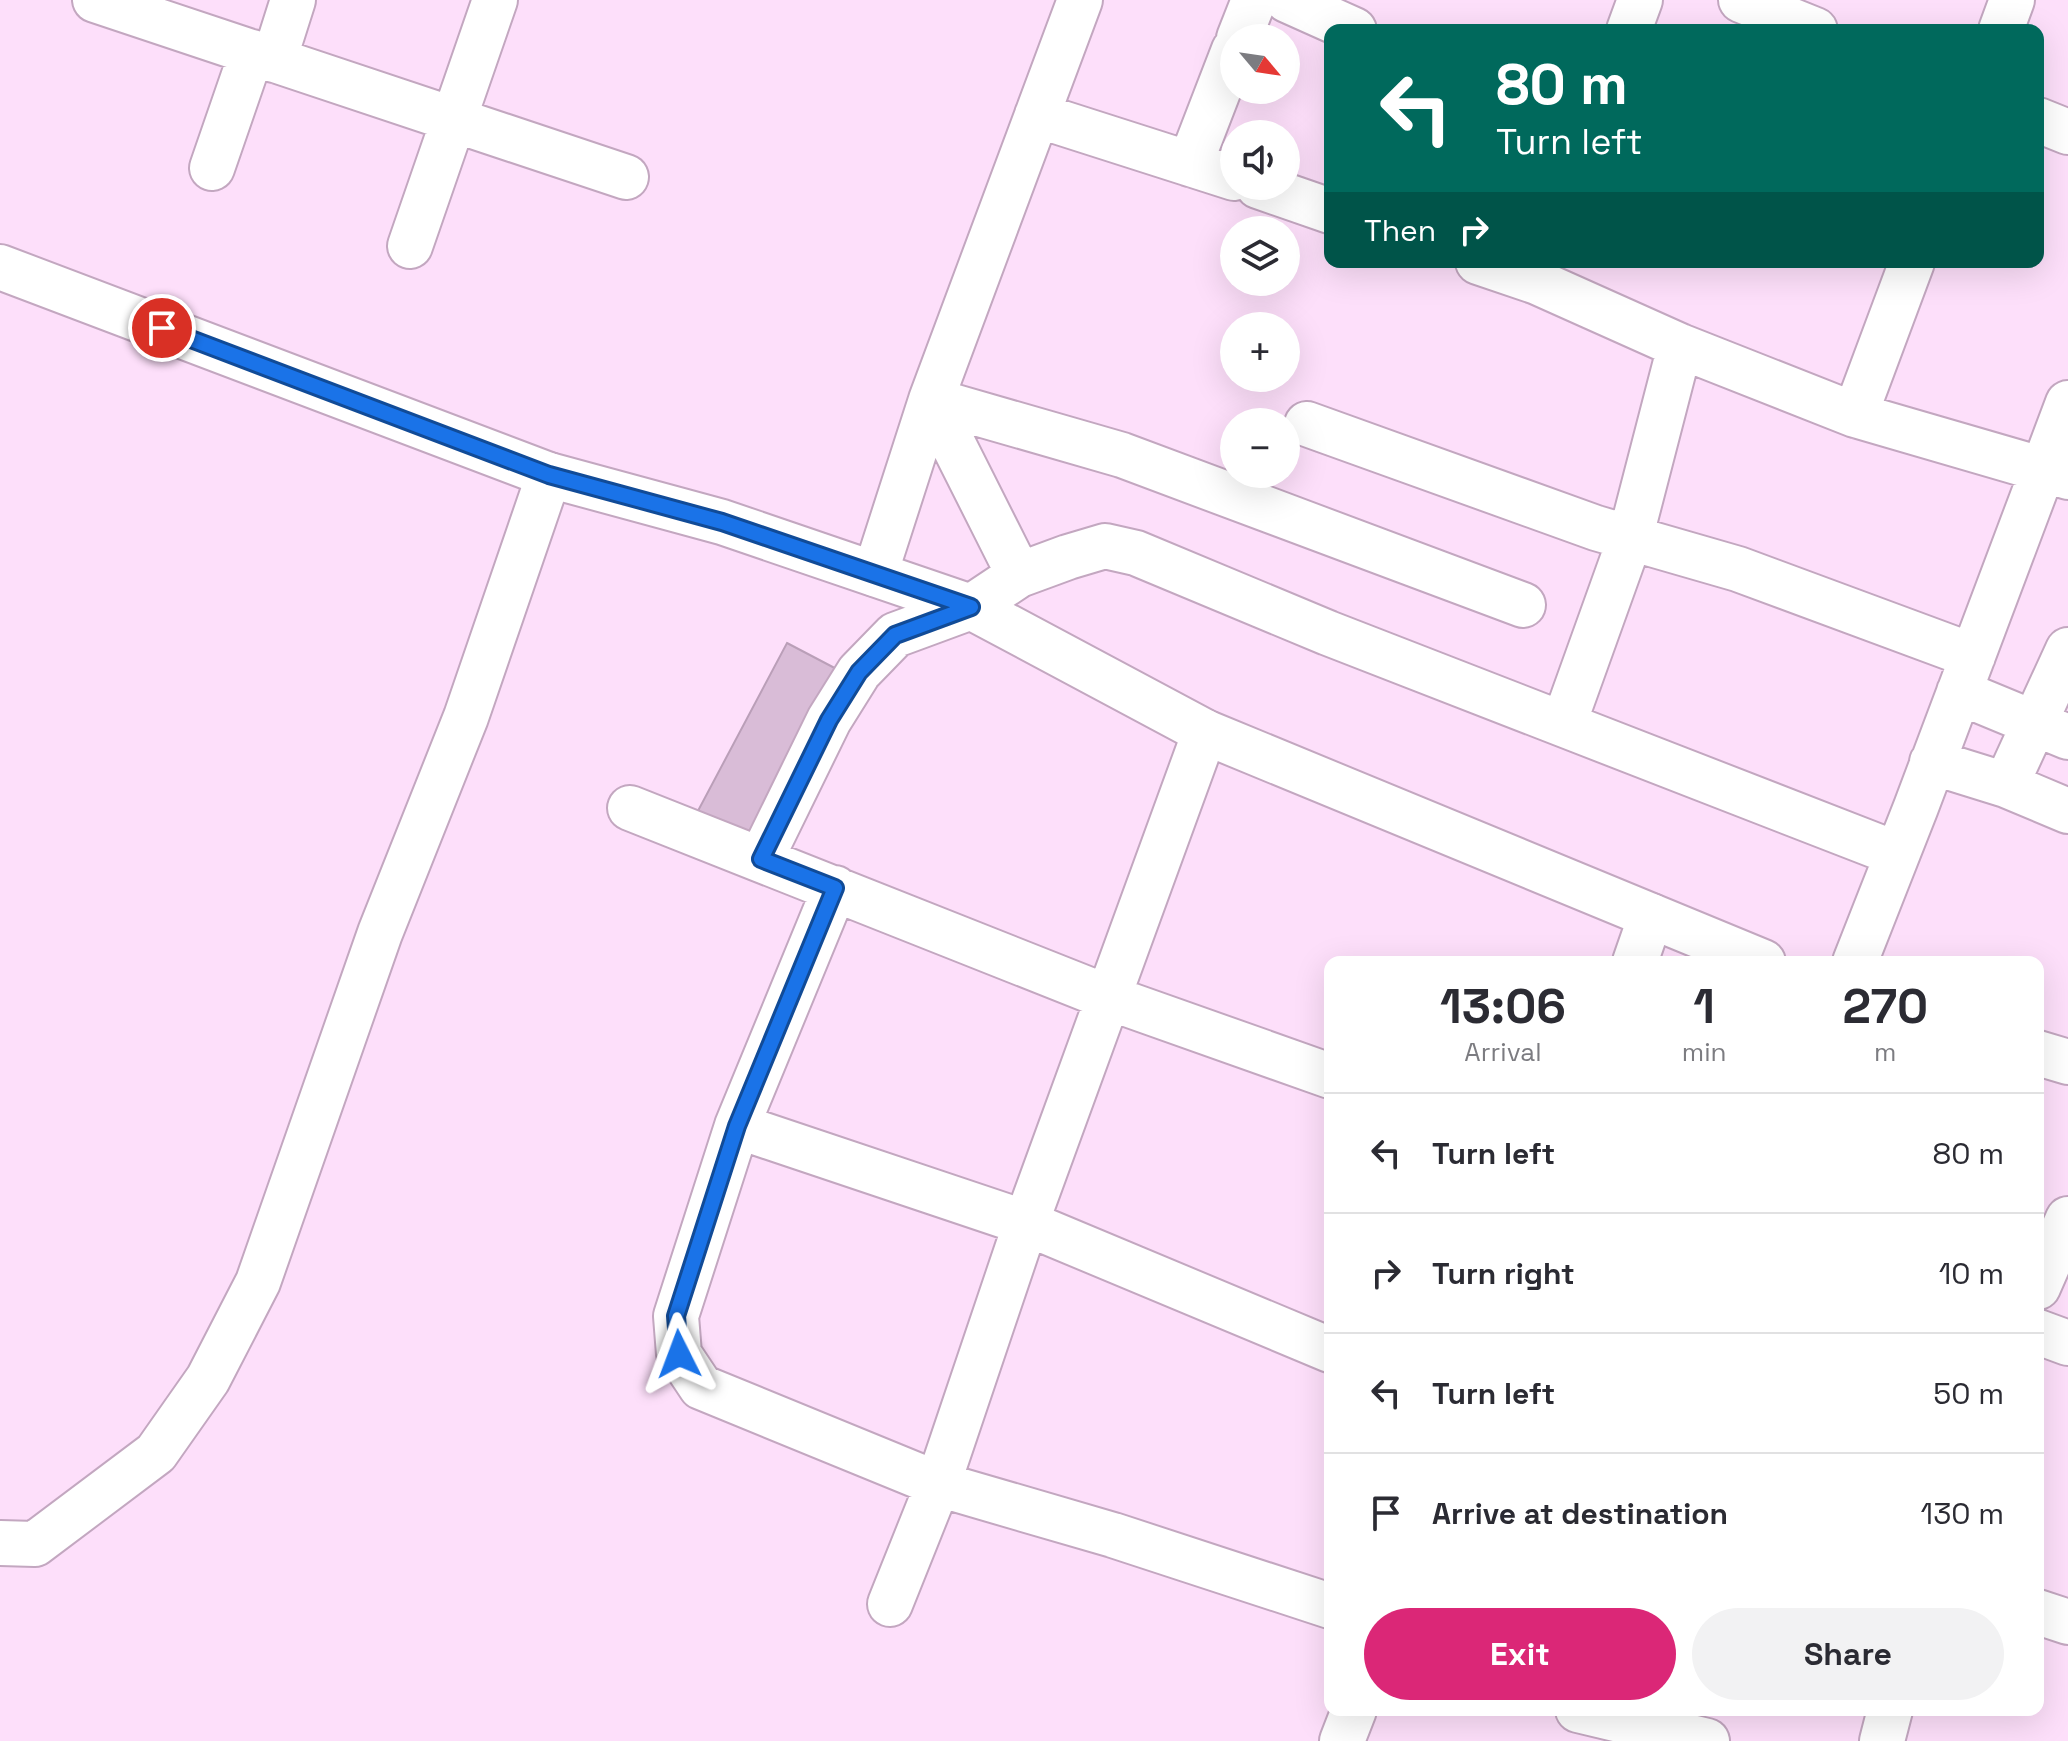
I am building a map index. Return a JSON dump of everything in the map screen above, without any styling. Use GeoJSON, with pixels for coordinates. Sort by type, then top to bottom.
{"type":"FeatureCollection","features":[{"type":"Feature","properties":{"kind":"street"},"geometry":{"type":"LineString","coordinates":[[95,0],[626,177]]}},
{"type":"Feature","properties":{"kind":"street"},"geometry":{"type":"LineString","coordinates":[[212,168],[263,56],[293,0]]}},
{"type":"Feature","properties":{"kind":"street"},"geometry":{"type":"LineString","coordinates":[[410,246],[495,0]]}},
{"type":"Feature","properties":{"kind":"street"},"geometry":{"type":"LineString","coordinates":[[875,574],[931,400],[1080,0]]}},
{"type":"Feature","properties":{"kind":"street"},"geometry":{"type":"LineString","coordinates":[[1245,24],[1254,0]]}},
{"type":"Feature","properties":{"kind":"street"},"geometry":{"type":"LineString","coordinates":[[1287,0],[1341,24]]}},
{"type":"Feature","properties":{"kind":"street"},"geometry":{"type":"LineString","coordinates":[[1631,24],[1640,0]]}},
{"type":"Feature","properties":{"kind":"street"},"geometry":{"type":"LineString","coordinates":[[1741,0],[1800,24]]}},
{"type":"Feature","properties":{"kind":"street"},"geometry":{"type":"LineString","coordinates":[[2003,24],[2012,0]]}},
{"type":"Feature","properties":{"kind":"street"},"geometry":{"type":"LineString","coordinates":[[1190,164],[1220,86]]}},
{"type":"Feature","properties":{"kind":"street"},"geometry":{"type":"LineString","coordinates":[[1037,115],[1220,174]]}},
{"type":"Feature","properties":{"kind":"street"},"geometry":{"type":"LineString","coordinates":[[2044,122],[2068,132]]}},
{"type":"Feature","properties":{"kind":"street"},"geometry":{"type":"LineString","coordinates":[[1298,200],[1324,209]]}},
{"type":"Feature","properties":{"kind":"street"},"geometry":{"type":"LineString","coordinates":[[0,267],[549,475],[722,522],[971,607],[1205,732],[1748,956]]}},
{"type":"Feature","properties":{"kind":"street"},"geometry":{"type":"LineString","coordinates":[[1516,268],[1541,272],[1680,346],[1855,415],[2056,473]]}},
{"type":"Feature","properties":{"kind":"street"},"geometry":{"type":"LineString","coordinates":[[1855,415],[1910,268]]}},
{"type":"Feature","properties":{"kind":"street"},"geometry":{"type":"LineString","coordinates":[[1564,723],[1630,539],[1680,346]]}},
{"type":"Feature","properties":{"kind":"street"},"geometry":{"type":"LineString","coordinates":[[931,400],[1019,575]]}},
{"type":"Feature","properties":{"kind":"street"},"geometry":{"type":"LineString","coordinates":[[931,400],[1122,455],[1523,605]]}},
{"type":"Feature","properties":{"kind":"street"},"geometry":{"type":"LineString","coordinates":[[1857,956],[1966,674],[2056,473],[2068,403]]}},
{"type":"Feature","properties":{"kind":"street"},"geometry":{"type":"LineString","coordinates":[[1307,424],[1596,528],[1738,569],[1966,674],[2051,730]]}},
{"type":"Feature","properties":{"kind":"street"},"geometry":{"type":"LineString","coordinates":[[0,1543],[35,1544],[156,1453],[215,1366],[258,1282],[380,933],[466,717],[549,475]]}},
{"type":"Feature","properties":{"kind":"street"},"geometry":{"type":"LineString","coordinates":[[761,859],[829,720],[859,672],[895,635],[971,607],[1019,575],[1105,546],[1136,553],[1328,633],[1897,854]]}},
{"type":"Feature","properties":{"kind":"street"},"geometry":{"type":"LineString","coordinates":[[2006,785],[2051,730],[2068,651]]}},
{"type":"Feature","properties":{"kind":"street"},"geometry":{"type":"LineString","coordinates":[[890,1604],[938,1484],[1026,1223],[1205,732]]}},
{"type":"Feature","properties":{"kind":"street"},"geometry":{"type":"LineString","coordinates":[[1932,762],[2006,785],[2068,811]]}},
{"type":"Feature","properties":{"kind":"street"},"geometry":{"type":"LineString","coordinates":[[630,808],[1107,997],[1324,1074]]}},
{"type":"Feature","properties":{"kind":"street"},"geometry":{"type":"LineString","coordinates":[[835,888],[737,1126],[676,1316],[679,1354],[701,1387],[938,1484],[1113,1535],[1324,1604]]}},
{"type":"Feature","properties":{"kind":"street"},"geometry":{"type":"LineString","coordinates":[[1637,956],[1651,916]]}},
{"type":"Feature","properties":{"kind":"street"},"geometry":{"type":"LineString","coordinates":[[2044,1055],[2068,1062]]}},
{"type":"Feature","properties":{"kind":"street"},"geometry":{"type":"LineString","coordinates":[[737,1126],[1026,1223],[1324,1347]]}},
{"type":"Feature","properties":{"kind":"street"},"geometry":{"type":"LineString","coordinates":[[2044,1273],[2068,1219]]}},
{"type":"Feature","properties":{"kind":"street"},"geometry":{"type":"LineString","coordinates":[[2044,1334],[2068,1343]]}},
{"type":"Feature","properties":{"kind":"street"},"geometry":{"type":"LineString","coordinates":[[2044,1614],[2068,1622]]}},
{"type":"Feature","properties":{"kind":"street"},"geometry":{"type":"LineString","coordinates":[[1342,1741],[1352,1716]]}},
{"type":"Feature","properties":{"kind":"street"},"geometry":{"type":"LineString","coordinates":[[1603,1716],[1707,1741]]}},
{"type":"Feature","properties":{"kind":"street"},"geometry":{"type":"LineString","coordinates":[[1882,1741],[1888,1716]]}},
{"type":"Feature","properties":{"kind":"building"},"geometry":{"type":"Polygon","coordinates":[[[787,643],[848,675],[749,850],[691,824],[787,643]]]}},
{"type":"Feature","properties":{"kind":"route"},"geometry":{"type":"LineString","coordinates":[[162,328],[549,475],[722,522],[971,607],[895,635],[859,672],[829,720],[761,859],[835,888],[737,1126],[676,1316],[679,1354]]}}]}
